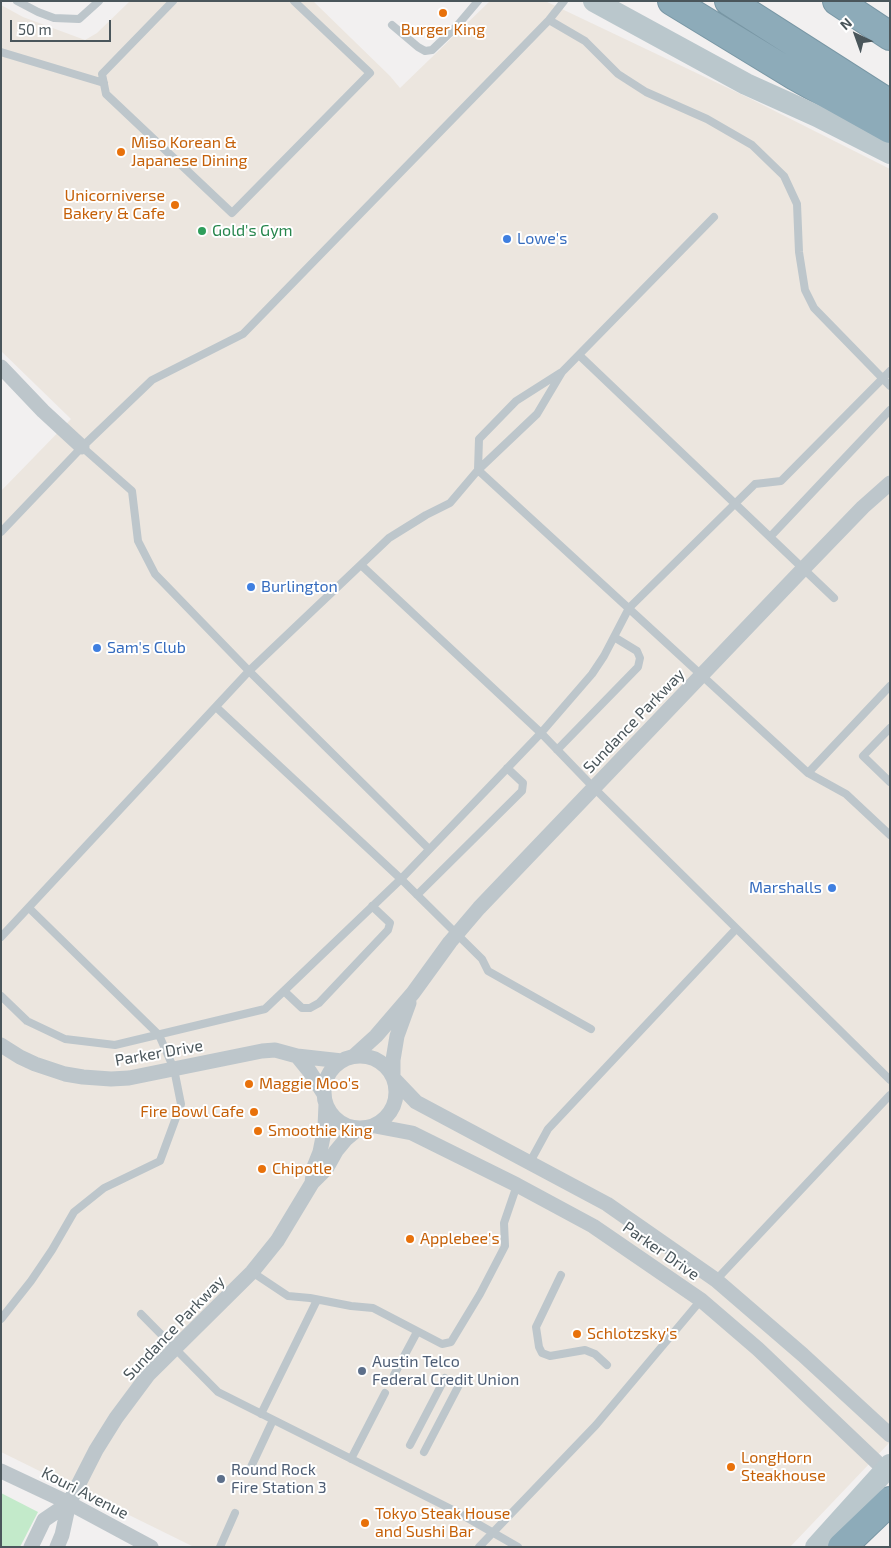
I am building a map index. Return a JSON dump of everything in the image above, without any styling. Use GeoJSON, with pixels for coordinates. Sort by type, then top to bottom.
{"type":"FeatureCollection","features":[{"type":"Feature","properties":{"kind":"highway"},"geometry":{"type":"LineString","coordinates":[[672,1],[795,76],[890,128]]}},
{"type":"Feature","properties":{"kind":"highway"},"geometry":{"type":"LineString","coordinates":[[729,1],[890,104]]}},
{"type":"Feature","properties":{"kind":"highway"},"geometry":{"type":"LineString","coordinates":[[836,1],[890,36]]}},
{"type":"Feature","properties":{"kind":"highway"},"geometry":{"type":"LineString","coordinates":[[842,1547],[890,1502]]}},
{"type":"Feature","properties":{"kind":"highway"},"geometry":{"type":"LineString","coordinates":[[858,1547],[890,1514]]}},
{"type":"Feature","properties":{"kind":"main road"},"geometry":{"type":"LineString","coordinates":[[594,1],[746,84],[890,153]]}},
{"type":"Feature","properties":{"kind":"main road"},"geometry":{"type":"LineString","coordinates":[[626,1],[746,84]]}},
{"type":"Feature","properties":{"kind":"main road"},"geometry":{"type":"LineString","coordinates":[[816,1547],[887,1468]]}},
{"type":"Feature","properties":{"kind":"street"},"geometry":{"type":"LineString","coordinates":[[1,367],[43,411],[82,446]]}},
{"type":"Feature","properties":{"kind":"street","name":"Sundance Parkway"},"geometry":{"type":"LineString","coordinates":[[348,1059],[376,1036],[413,993],[479,908],[803,569],[863,507],[890,483]]}},
{"type":"Feature","properties":{"kind":"street","name":"Sundance Parkway"},"geometry":{"type":"LineString","coordinates":[[394,1078],[393,1060],[397,1036],[413,993]]}},
{"type":"Feature","properties":{"kind":"street","name":"Parker Drive"},"geometry":{"type":"LineString","coordinates":[[1,1045],[35,1064],[83,1078],[129,1078],[275,1050],[297,1056],[348,1059]]}},
{"type":"Feature","properties":{"kind":"street"},"geometry":{"type":"LineString","coordinates":[[297,1056],[310,1072],[331,1114],[347,1126],[358,1129],[375,1126],[386,1118],[396,1105],[397,1094],[394,1078],[386,1066],[376,1059],[365,1056],[348,1059],[332,1070],[328,1076],[325,1100]]}},
{"type":"Feature","properties":{"kind":"street","name":"Parker Drive"},"geometry":{"type":"LineString","coordinates":[[394,1078],[416,1102],[607,1204],[716,1280],[803,1355],[890,1435]]}},
{"type":"Feature","properties":{"kind":"street","name":"Sundance Parkway"},"geometry":{"type":"LineString","coordinates":[[312,1183],[314,1167],[320,1152],[325,1127],[325,1100]]}},
{"type":"Feature","properties":{"kind":"street","name":"Parker Drive"},"geometry":{"type":"LineString","coordinates":[[375,1126],[412,1133],[518,1185],[593,1226],[701,1300],[758,1349],[887,1468]]}},
{"type":"Feature","properties":{"kind":"street","name":"Sundance Parkway"},"geometry":{"type":"LineString","coordinates":[[57,1547],[62,1535],[69,1502],[96,1450],[116,1418],[148,1375],[252,1272],[277,1240],[312,1183],[326,1169],[336,1151],[346,1139],[358,1129]]}},
{"type":"Feature","properties":{"kind":"street"},"geometry":{"type":"LineString","coordinates":[[518,1185],[530,1162]]}},
{"type":"Feature","properties":{"kind":"street"},"geometry":{"type":"LineString","coordinates":[[701,1300],[716,1280]]}},
{"type":"Feature","properties":{"kind":"street","name":"Kouri Avenue"},"geometry":{"type":"LineString","coordinates":[[1,1471],[69,1502],[151,1547]]}},
{"type":"Feature","properties":{"kind":"street","name":"Sundance Parkway"},"geometry":{"type":"LineString","coordinates":[[30,1547],[44,1520],[69,1502]]}},
{"type":"Feature","properties":{"kind":"lane"},"geometry":{"type":"LineString","coordinates":[[17,1],[54,18],[79,19],[99,1]]}},
{"type":"Feature","properties":{"kind":"lane"},"geometry":{"type":"LineString","coordinates":[[173,1],[102,74],[106,94],[232,213],[370,73],[294,1]]}},
{"type":"Feature","properties":{"kind":"lane"},"geometry":{"type":"LineString","coordinates":[[392,25],[418,47],[425,51],[432,50],[456,27],[478,1]]}},
{"type":"Feature","properties":{"kind":"lane"},"geometry":{"type":"LineString","coordinates":[[1,532],[82,446],[152,380],[243,334],[549,20],[564,1]]}},
{"type":"Feature","properties":{"kind":"lane"},"geometry":{"type":"LineString","coordinates":[[549,20],[585,41],[618,74],[646,92],[707,118],[752,145],[784,176],[797,204],[805,290],[814,308],[890,386]]}},
{"type":"Feature","properties":{"kind":"lane"},"geometry":{"type":"LineString","coordinates":[[1,52],[104,83]]}},
{"type":"Feature","properties":{"kind":"lane"},"geometry":{"type":"LineString","coordinates":[[478,470],[480,438],[516,401],[562,372],[714,217]]}},
{"type":"Feature","properties":{"kind":"lane"},"geometry":{"type":"LineString","coordinates":[[579,355],[834,598]]}},
{"type":"Feature","properties":{"kind":"lane"},"geometry":{"type":"LineString","coordinates":[[1,996],[26,1021],[71,1041],[115,1045],[265,1009],[401,878],[541,733],[592,674],[629,608],[755,484],[781,481],[890,371]]}},
{"type":"Feature","properties":{"kind":"lane"},"geometry":{"type":"LineString","coordinates":[[1,937],[249,671],[389,538],[426,514],[450,503],[478,470],[537,414],[562,372]]}},
{"type":"Feature","properties":{"kind":"lane"},"geometry":{"type":"LineString","coordinates":[[770,538],[890,410]]}},
{"type":"Feature","properties":{"kind":"lane"},"geometry":{"type":"LineString","coordinates":[[82,446],[132,491],[138,541],[155,574],[249,671],[429,849]]}},
{"type":"Feature","properties":{"kind":"lane"},"geometry":{"type":"LineString","coordinates":[[478,470],[702,674],[808,774],[846,794],[890,835]]}},
{"type":"Feature","properties":{"kind":"lane"},"geometry":{"type":"LineString","coordinates":[[361,565],[541,733],[594,788],[890,1080]]}},
{"type":"Feature","properties":{"kind":"lane"},"geometry":{"type":"LineString","coordinates":[[557,750],[638,667],[640,658],[637,651],[614,637]]}},
{"type":"Feature","properties":{"kind":"lane"},"geometry":{"type":"LineString","coordinates":[[808,774],[890,686]]}},
{"type":"Feature","properties":{"kind":"lane"},"geometry":{"type":"LineString","coordinates":[[216,707],[401,878],[482,958],[488,971],[591,1029]]}},
{"type":"Feature","properties":{"kind":"lane"},"geometry":{"type":"LineString","coordinates":[[890,728],[863,756],[890,782]]}},
{"type":"Feature","properties":{"kind":"lane"},"geometry":{"type":"LineString","coordinates":[[417,895],[522,791],[523,783],[507,768]]}},
{"type":"Feature","properties":{"kind":"lane"},"geometry":{"type":"LineString","coordinates":[[284,991],[302,1008],[310,1008],[319,1003],[388,930],[390,923],[372,906]]}},
{"type":"Feature","properties":{"kind":"lane"},"geometry":{"type":"LineString","coordinates":[[1,1319],[31,1281],[74,1212],[104,1188],[160,1161],[181,1104],[174,1069],[159,1034],[29,908]]}},
{"type":"Feature","properties":{"kind":"lane"},"geometry":{"type":"LineString","coordinates":[[530,1162],[548,1129],[736,929]]}},
{"type":"Feature","properties":{"kind":"lane"},"geometry":{"type":"LineString","coordinates":[[716,1280],[890,1095]]}},
{"type":"Feature","properties":{"kind":"lane"},"geometry":{"type":"LineString","coordinates":[[252,1272],[288,1296],[373,1308],[442,1344],[451,1342],[480,1294],[505,1246],[504,1223],[518,1185]]}},
{"type":"Feature","properties":{"kind":"lane"},"geometry":{"type":"LineString","coordinates":[[561,1275],[536,1327],[539,1347],[542,1353],[550,1356],[586,1350],[607,1365]]}},
{"type":"Feature","properties":{"kind":"lane"},"geometry":{"type":"LineString","coordinates":[[261,1414],[317,1300]]}},
{"type":"Feature","properties":{"kind":"lane"},"geometry":{"type":"LineString","coordinates":[[479,1547],[596,1425],[701,1300]]}},
{"type":"Feature","properties":{"kind":"lane"},"geometry":{"type":"LineString","coordinates":[[141,1314],[218,1392],[457,1512],[518,1547]]}},
{"type":"Feature","properties":{"kind":"lane"},"geometry":{"type":"LineString","coordinates":[[394,1375],[417,1332]]}},
{"type":"Feature","properties":{"kind":"lane"},"geometry":{"type":"LineString","coordinates":[[410,1445],[445,1378]]}},
{"type":"Feature","properties":{"kind":"lane"},"geometry":{"type":"LineString","coordinates":[[424,1452],[459,1385]]}},
{"type":"Feature","properties":{"kind":"lane"},"geometry":{"type":"LineString","coordinates":[[351,1459],[385,1393]]}},
{"type":"Feature","properties":{"kind":"lane"},"geometry":{"type":"LineString","coordinates":[[251,1468],[273,1420]]}},
{"type":"Feature","properties":{"kind":"lane"},"geometry":{"type":"LineString","coordinates":[[220,1547],[235,1513]]}},
{"type":"Feature","properties":{"kind":"shaded area"},"geometry":{"type":"Polygon","coordinates":[[[130,1],[313,1],[400,88],[490,1],[545,1],[747,97],[890,169],[890,1442],[790,1547],[194,1547],[1,1452],[1,491],[71,419],[1,351],[1,5],[23,17],[85,40],[97,33],[130,1]]]}},
{"type":"Feature","properties":{"kind":"green space"},"geometry":{"type":"Polygon","coordinates":[[[1,1493],[38,1512],[20,1547],[1,1547],[1,1493]]]}},
{"type":"Feature","properties":{"kind":"place","name":"Burger King"},"geometry":{"type":"Point","coordinates":[443,13]}},
{"type":"Feature","properties":{"kind":"place","name":"Miso Korean & Japanese Dining"},"geometry":{"type":"Point","coordinates":[121,152]}},
{"type":"Feature","properties":{"kind":"place","name":"Unicorniverse Bakery & Cafe"},"geometry":{"type":"Point","coordinates":[175,205]}},
{"type":"Feature","properties":{"kind":"place","name":"Gold's Gym"},"geometry":{"type":"Point","coordinates":[202,231]}},
{"type":"Feature","properties":{"kind":"place","name":"Lowe's"},"geometry":{"type":"Point","coordinates":[507,239]}},
{"type":"Feature","properties":{"kind":"place","name":"Burlington"},"geometry":{"type":"Point","coordinates":[251,587]}},
{"type":"Feature","properties":{"kind":"place","name":"Sam's Club"},"geometry":{"type":"Point","coordinates":[97,648]}},
{"type":"Feature","properties":{"kind":"place","name":"Marshalls"},"geometry":{"type":"Point","coordinates":[832,888]}},
{"type":"Feature","properties":{"kind":"place","name":"Maggie Moo's"},"geometry":{"type":"Point","coordinates":[249,1084]}},
{"type":"Feature","properties":{"kind":"place","name":"Fire Bowl Cafe"},"geometry":{"type":"Point","coordinates":[254,1112]}},
{"type":"Feature","properties":{"kind":"place","name":"Smoothie King"},"geometry":{"type":"Point","coordinates":[258,1131]}},
{"type":"Feature","properties":{"kind":"place","name":"Chipotle"},"geometry":{"type":"Point","coordinates":[262,1169]}},
{"type":"Feature","properties":{"kind":"place","name":"Applebee's"},"geometry":{"type":"Point","coordinates":[410,1239]}},
{"type":"Feature","properties":{"kind":"place","name":"Schlotzsky's"},"geometry":{"type":"Point","coordinates":[577,1334]}},
{"type":"Feature","properties":{"kind":"place","name":"Austin Telco Federal Credit Union"},"geometry":{"type":"Point","coordinates":[362,1371]}},
{"type":"Feature","properties":{"kind":"place","name":"LongHorn Steakhouse"},"geometry":{"type":"Point","coordinates":[731,1467]}},
{"type":"Feature","properties":{"kind":"place","name":"Round Rock Fire Station 3"},"geometry":{"type":"Point","coordinates":[221,1479]}},
{"type":"Feature","properties":{"kind":"place","name":"Tokyo Steak House and Sushi Bar"},"geometry":{"type":"Point","coordinates":[365,1523]}}]}
